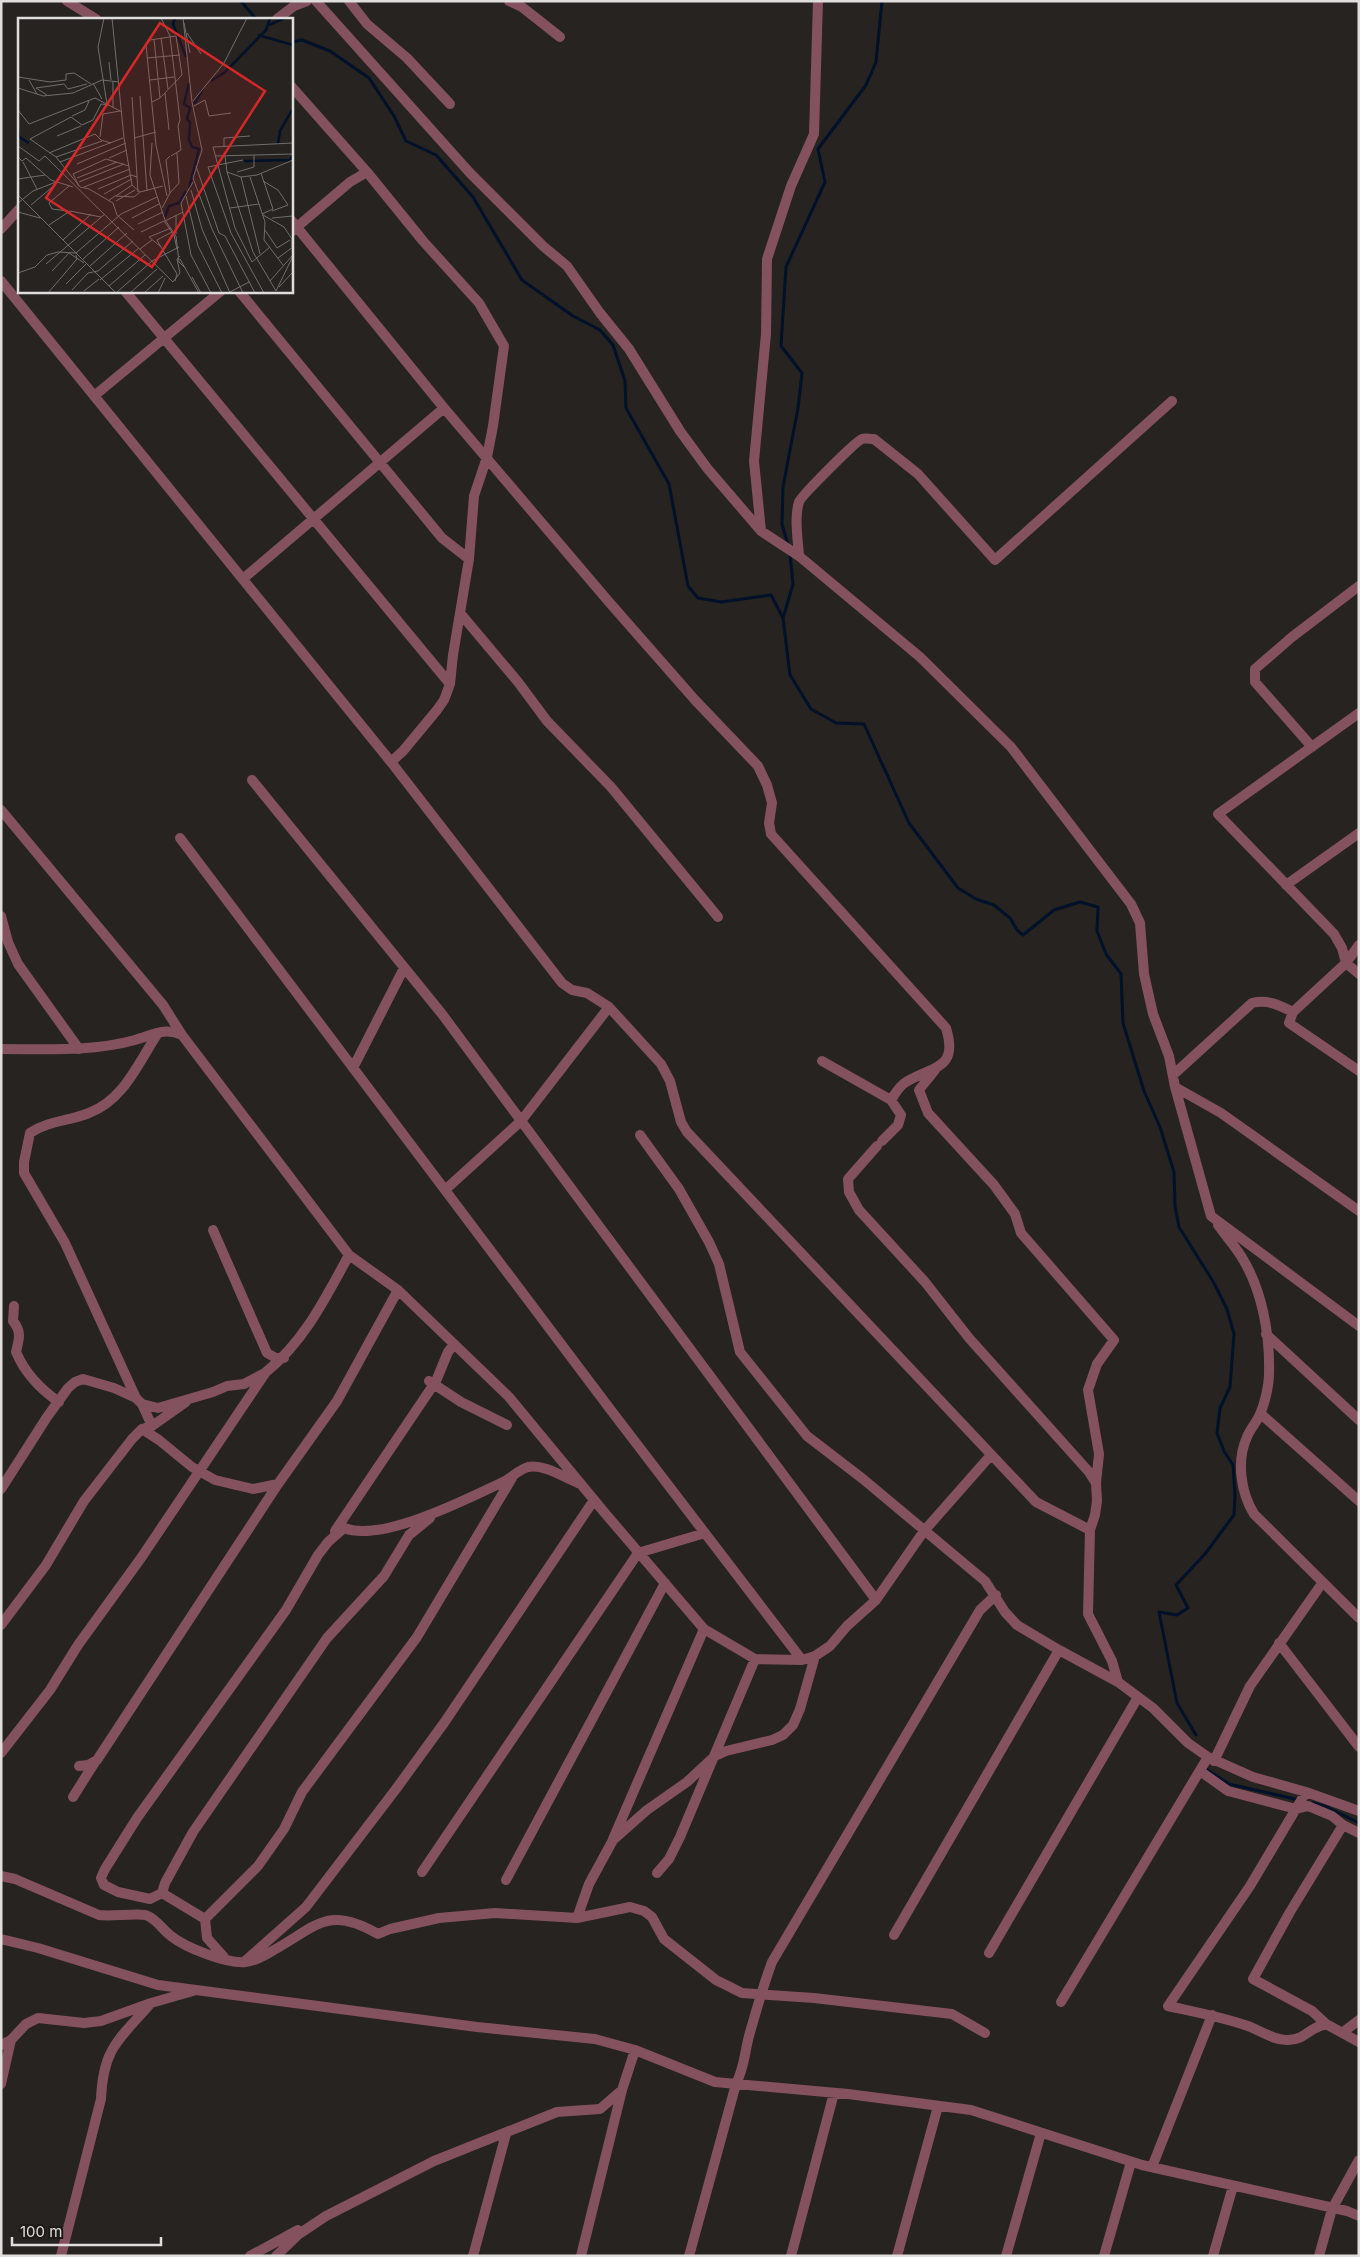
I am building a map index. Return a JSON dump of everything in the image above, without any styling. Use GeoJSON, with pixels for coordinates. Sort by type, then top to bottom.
{"type":"FeatureCollection","features":[{"type":"Feature","properties":{"kind":"street"},"geometry":{"type":"LineString","coordinates":[[67,1],[94,18]]}},
{"type":"Feature","properties":{"kind":"street"},"geometry":{"type":"LineString","coordinates":[[278,18],[294,6],[306,1]]}},
{"type":"Feature","properties":{"kind":"street"},"geometry":{"type":"LineString","coordinates":[[348,1],[367,24],[408,58],[450,104]]}},
{"type":"Feature","properties":{"kind":"street"},"geometry":{"type":"LineString","coordinates":[[509,1],[522,7],[560,37]]}},
{"type":"Feature","properties":{"kind":"street"},"geometry":{"type":"LineString","coordinates":[[760,530],[754,461],[766,334],[767,259],[791,186],[814,134],[818,1]]}},
{"type":"Feature","properties":{"kind":"street"},"geometry":{"type":"LineString","coordinates":[[315,2],[470,172],[543,246],[567,266],[600,313],[629,348],[686,439],[707,468],[760,530],[799,556],[920,657],[1011,747],[1131,904],[1140,923],[1144,974],[1153,1014],[1169,1056],[1175,1087],[1211,1216],[1241,1256],[1253,1280],[1261,1304],[1266,1334],[1269,1374],[1261,1414],[1246,1438],[1242,1464],[1242,1485],[1246,1501],[1254,1514],[1359,1618]]}},
{"type":"Feature","properties":{"kind":"street"},"geometry":{"type":"LineString","coordinates":[[292,87],[367,172],[423,242],[479,303],[504,346],[495,417],[487,457],[474,496],[469,560],[450,684],[444,700],[437,710],[403,751],[391,762]]}},
{"type":"Feature","properties":{"kind":"street"},"geometry":{"type":"LineString","coordinates":[[367,172],[350,182],[293,226],[615,610],[695,700],[758,766],[767,785],[772,803],[768,823],[771,834],[946,1028],[950,1043],[949,1056],[919,1090],[928,1113],[994,1185],[1016,1214],[1021,1233],[1114,1340],[1097,1364],[1088,1390],[1099,1454],[1096,1508],[1090,1530],[1088,1614],[1112,1661],[1118,1682]]}},
{"type":"Feature","properties":{"kind":"street"},"geometry":{"type":"LineString","coordinates":[[1,229],[18,210]]}},
{"type":"Feature","properties":{"kind":"street"},"geometry":{"type":"LineString","coordinates":[[1,281],[244,578],[391,762],[562,983],[572,990],[587,993],[609,1007],[661,1064],[670,1081],[680,1122],[687,1132],[1036,1502],[1090,1530]]}},
{"type":"Feature","properties":{"kind":"street"},"geometry":{"type":"LineString","coordinates":[[127,292],[450,684]]}},
{"type":"Feature","properties":{"kind":"street"},"geometry":{"type":"LineString","coordinates":[[94,396],[220,292]]}},
{"type":"Feature","properties":{"kind":"street"},"geometry":{"type":"LineString","coordinates":[[240,292],[442,538],[469,560]]}},
{"type":"Feature","properties":{"kind":"street"},"geometry":{"type":"LineString","coordinates":[[799,556],[797,511],[800,500],[807,490],[835,466],[847,450],[862,439],[874,439],[918,474],[995,560],[1172,401]]}},
{"type":"Feature","properties":{"kind":"street"},"geometry":{"type":"LineString","coordinates":[[244,578],[444,408]]}},
{"type":"Feature","properties":{"kind":"street"},"geometry":{"type":"LineString","coordinates":[[1312,746],[1255,682],[1255,669],[1292,637],[1359,586]]}},
{"type":"Feature","properties":{"kind":"street"},"geometry":{"type":"LineString","coordinates":[[460,613],[518,682],[547,721],[611,786],[718,917]]}},
{"type":"Feature","properties":{"kind":"street"},"geometry":{"type":"LineString","coordinates":[[1359,713],[1218,814],[1334,934],[1342,948],[1346,963],[1359,974]]}},
{"type":"Feature","properties":{"kind":"street"},"geometry":{"type":"LineString","coordinates":[[252,780],[442,1014],[876,1600]]}},
{"type":"Feature","properties":{"kind":"street"},"geometry":{"type":"LineString","coordinates":[[1,810],[163,1005],[182,1035],[349,1256],[398,1290],[509,1397],[638,1553],[704,1629],[755,1659],[802,1660],[815,1656],[830,1646],[847,1626],[876,1600],[924,1531],[990,1455]]}},
{"type":"Feature","properties":{"kind":"street"},"geometry":{"type":"LineString","coordinates":[[1286,885],[1359,833]]}},
{"type":"Feature","properties":{"kind":"street"},"geometry":{"type":"LineString","coordinates":[[180,838],[802,1660]]}},
{"type":"Feature","properties":{"kind":"street"},"geometry":{"type":"LineString","coordinates":[[1,916],[8,942],[18,964],[79,1049]]}},
{"type":"Feature","properties":{"kind":"street"},"geometry":{"type":"LineString","coordinates":[[1359,945],[1346,963],[1293,1012],[1289,1023],[1359,1071]]}},
{"type":"Feature","properties":{"kind":"street"},"geometry":{"type":"LineString","coordinates":[[353,1068],[404,968]]}},
{"type":"Feature","properties":{"kind":"street"},"geometry":{"type":"LineString","coordinates":[[1173,1075],[1252,1003],[1261,1001],[1278,1005],[1293,1012]]}},
{"type":"Feature","properties":{"kind":"street"},"geometry":{"type":"LineString","coordinates":[[445,1190],[521,1121],[609,1007]]}},
{"type":"Feature","properties":{"kind":"street"},"geometry":{"type":"LineString","coordinates":[[1,1049],[79,1049],[133,1040],[171,1030],[182,1035]]}},
{"type":"Feature","properties":{"kind":"street"},"geometry":{"type":"LineString","coordinates":[[158,1033],[116,1098],[105,1107],[68,1120],[45,1124],[30,1133],[24,1162],[24,1173],[65,1243],[139,1401],[147,1428],[199,1472],[215,1480],[253,1489],[278,1484]]}},
{"type":"Feature","properties":{"kind":"street"},"geometry":{"type":"LineString","coordinates":[[1,1056],[21,1049]]}},
{"type":"Feature","properties":{"kind":"street"},"geometry":{"type":"LineString","coordinates":[[822,1061],[891,1100],[901,1114],[898,1125],[848,1178],[849,1192],[859,1210],[925,1282],[975,1345],[1089,1472],[1096,1483]]}},
{"type":"Feature","properties":{"kind":"street"},"geometry":{"type":"LineString","coordinates":[[891,1100],[904,1082],[936,1069]]}},
{"type":"Feature","properties":{"kind":"street"},"geometry":{"type":"LineString","coordinates":[[1175,1087],[1220,1113],[1359,1210]]}},
{"type":"Feature","properties":{"kind":"street"},"geometry":{"type":"LineString","coordinates":[[640,1135],[678,1190],[709,1242],[719,1264],[740,1352],[807,1436],[863,1479],[985,1581],[1017,1625],[1118,1682],[1138,1697],[1188,1742],[1211,1759],[1253,1777],[1306,1792],[1359,1811]]}},
{"type":"Feature","properties":{"kind":"street"},"geometry":{"type":"LineString","coordinates":[[1211,1216],[1359,1326]]}},
{"type":"Feature","properties":{"kind":"street"},"geometry":{"type":"LineString","coordinates":[[213,1230],[266,1353],[276,1358],[284,1358]]}},
{"type":"Feature","properties":{"kind":"street"},"geometry":{"type":"LineString","coordinates":[[1,1488],[68,1388],[75,1382],[83,1379],[114,1388],[158,1408],[227,1386],[244,1384],[266,1372],[284,1358],[315,1318],[349,1256]]}},
{"type":"Feature","properties":{"kind":"street"},"geometry":{"type":"LineString","coordinates":[[72,1797],[278,1484],[337,1401],[398,1290]]}},
{"type":"Feature","properties":{"kind":"street"},"geometry":{"type":"LineString","coordinates":[[14,1306],[13,1321],[19,1328],[20,1338],[16,1352],[21,1364],[42,1390],[59,1402]]}},
{"type":"Feature","properties":{"kind":"street"},"geometry":{"type":"LineString","coordinates":[[1266,1334],[1359,1420]]}},
{"type":"Feature","properties":{"kind":"street"},"geometry":{"type":"LineString","coordinates":[[162,1894],[150,1899],[118,1892],[104,1885],[101,1878],[137,1818],[286,1610],[318,1555],[431,1383],[454,1344]]}},
{"type":"Feature","properties":{"kind":"street"},"geometry":{"type":"LineString","coordinates":[[1,1753],[50,1690],[82,1639],[199,1472],[266,1372]]}},
{"type":"Feature","properties":{"kind":"street"},"geometry":{"type":"LineString","coordinates":[[431,1383],[461,1402],[507,1425]]}},
{"type":"Feature","properties":{"kind":"street"},"geometry":{"type":"LineString","coordinates":[[1,1625],[46,1565],[84,1502],[147,1428],[195,1396]]}},
{"type":"Feature","properties":{"kind":"street"},"geometry":{"type":"LineString","coordinates":[[1261,1414],[1359,1500]]}},
{"type":"Feature","properties":{"kind":"street"},"geometry":{"type":"LineString","coordinates":[[162,1894],[165,1883],[194,1832],[327,1638],[384,1576],[409,1536],[424,1521],[512,1477],[526,1468],[541,1467],[581,1484]]}},
{"type":"Feature","properties":{"kind":"street"},"geometry":{"type":"LineString","coordinates":[[205,1918],[258,1866],[284,1829],[302,1792],[417,1637],[512,1477]]}},
{"type":"Feature","properties":{"kind":"street"},"geometry":{"type":"LineString","coordinates":[[243,1962],[306,1907],[396,1789],[444,1723],[594,1500]]}},
{"type":"Feature","properties":{"kind":"street"},"geometry":{"type":"LineString","coordinates":[[328,1542],[344,1528],[354,1532],[386,1527],[443,1510]]}},
{"type":"Feature","properties":{"kind":"street"},"geometry":{"type":"LineString","coordinates":[[422,1872],[638,1553],[705,1533]]}},
{"type":"Feature","properties":{"kind":"street"},"geometry":{"type":"LineString","coordinates":[[1061,2002],[1200,1771],[1211,1759],[1250,1686],[1323,1582]]}},
{"type":"Feature","properties":{"kind":"street"},"geometry":{"type":"LineString","coordinates":[[506,1880],[665,1583]]}},
{"type":"Feature","properties":{"kind":"street"},"geometry":{"type":"LineString","coordinates":[[689,2256],[736,2084],[744,2067],[747,2044],[760,1995],[777,1953],[980,1610],[996,1595]]}},
{"type":"Feature","properties":{"kind":"street"},"geometry":{"type":"LineString","coordinates":[[577,1918],[589,1884],[613,1840],[704,1629]]}},
{"type":"Feature","properties":{"kind":"street"},"geometry":{"type":"LineString","coordinates":[[1279,1643],[1359,1747]]}},
{"type":"Feature","properties":{"kind":"street"},"geometry":{"type":"LineString","coordinates":[[894,1935],[1059,1650]]}},
{"type":"Feature","properties":{"kind":"street"},"geometry":{"type":"LineString","coordinates":[[613,1840],[648,1810],[687,1782],[715,1756],[783,1735],[792,1725],[800,1709],[815,1656]]}},
{"type":"Feature","properties":{"kind":"street"},"geometry":{"type":"LineString","coordinates":[[657,1873],[669,1859],[715,1756],[755,1659]]}},
{"type":"Feature","properties":{"kind":"street"},"geometry":{"type":"LineString","coordinates":[[989,1953],[1138,1697]]}},
{"type":"Feature","properties":{"kind":"street"},"geometry":{"type":"LineString","coordinates":[[79,1766],[88,1765],[97,1760]]}},
{"type":"Feature","properties":{"kind":"street"},"geometry":{"type":"LineString","coordinates":[[1200,1771],[1228,1791],[1296,1809],[1308,1806],[1332,1816],[1343,1825],[1359,1833]]}},
{"type":"Feature","properties":{"kind":"street"},"geometry":{"type":"LineString","coordinates":[[1306,1792],[1250,1886],[1168,2006],[1212,2015],[1285,2040],[1302,2039],[1316,2027],[1326,2024]]}},
{"type":"Feature","properties":{"kind":"street"},"geometry":{"type":"LineString","coordinates":[[1343,1825],[1290,1912],[1253,1979],[1312,2010],[1326,2024],[1359,2042]]}},
{"type":"Feature","properties":{"kind":"street"},"geometry":{"type":"LineString","coordinates":[[1,1876],[14,1879],[99,1915],[110,1917],[148,1915],[172,1937],[191,1947],[228,1961],[243,1962],[262,1957],[318,1924],[335,1919],[360,1924],[378,1934],[390,1929],[439,1918],[495,1913],[577,1918],[630,1907],[644,1911],[652,1917],[664,1940],[716,1980],[742,1993],[814,1998],[952,2014],[985,2033]]}},
{"type":"Feature","properties":{"kind":"street"},"geometry":{"type":"LineString","coordinates":[[162,1894],[205,1918]]}},
{"type":"Feature","properties":{"kind":"street"},"geometry":{"type":"LineString","coordinates":[[205,1918],[208,1938],[228,1961]]}},
{"type":"Feature","properties":{"kind":"street"},"geometry":{"type":"LineString","coordinates":[[1,1939],[38,1948],[158,1985],[477,2027],[595,2039],[635,2050],[715,2082],[834,2093],[971,2110],[1152,2168],[1347,2211],[1359,2216]]}},
{"type":"Feature","properties":{"kind":"street"},"geometry":{"type":"LineString","coordinates":[[1,2052],[6,2042],[26,2024],[38,2018],[84,2023],[101,2021],[151,2003],[198,1990]]}},
{"type":"Feature","properties":{"kind":"street"},"geometry":{"type":"LineString","coordinates":[[61,2256],[101,2099],[102,2076],[110,2052],[132,2023],[151,2003]]}},
{"type":"Feature","properties":{"kind":"street"},"geometry":{"type":"LineString","coordinates":[[1152,2168],[1212,2015]]}},
{"type":"Feature","properties":{"kind":"street"},"geometry":{"type":"LineString","coordinates":[[1342,2033],[1359,2020]]}},
{"type":"Feature","properties":{"kind":"street"},"geometry":{"type":"LineString","coordinates":[[1,2084],[6,2042]]}},
{"type":"Feature","properties":{"kind":"street"},"geometry":{"type":"LineString","coordinates":[[581,2256],[622,2090],[635,2050]]}},
{"type":"Feature","properties":{"kind":"street"},"geometry":{"type":"LineString","coordinates":[[250,2256],[434,2161],[506,2134],[557,2112],[600,2109],[622,2090]]}},
{"type":"Feature","properties":{"kind":"street"},"geometry":{"type":"LineString","coordinates":[[791,2256],[834,2093]]}},
{"type":"Feature","properties":{"kind":"street"},"geometry":{"type":"LineString","coordinates":[[897,2256],[938,2106]]}},
{"type":"Feature","properties":{"kind":"street"},"geometry":{"type":"LineString","coordinates":[[1006,2256],[1041,2133]]}},
{"type":"Feature","properties":{"kind":"street"},"geometry":{"type":"LineString","coordinates":[[474,2256],[506,2134]]}},
{"type":"Feature","properties":{"kind":"street"},"geometry":{"type":"LineString","coordinates":[[1319,2256],[1332,2209],[1359,2160]]}},
{"type":"Feature","properties":{"kind":"street"},"geometry":{"type":"LineString","coordinates":[[1104,2256],[1131,2162]]}},
{"type":"Feature","properties":{"kind":"street"},"geometry":{"type":"LineString","coordinates":[[1213,2256],[1233,2186]]}},
{"type":"Feature","properties":{"kind":"street"},"geometry":{"type":"LineString","coordinates":[[276,2256],[299,2234],[326,2216]]}},
{"type":"Feature","properties":{"kind":"waterway"},"geometry":{"type":"LineString","coordinates":[[241,1],[255,18]]}},
{"type":"Feature","properties":{"kind":"waterway"},"geometry":{"type":"LineString","coordinates":[[788,545],[782,524],[783,487],[798,408],[802,373],[781,346],[786,267],[825,182],[818,149],[866,85],[876,62],[882,1]]}},
{"type":"Feature","properties":{"kind":"waterway"},"geometry":{"type":"LineString","coordinates":[[292,42],[302,40],[330,51],[369,78],[394,116],[406,141],[436,155],[473,197],[522,280],[573,316],[600,330],[613,345],[625,381],[626,408],[669,484],[688,586],[698,598],[721,602],[771,595],[783,618],[790,675],[811,709],[836,723],[864,724],[909,823],[958,888],[976,899],[994,905],[1010,918],[1017,930],[1023,935],[1054,910],[1080,902],[1098,907],[1097,931],[1106,954],[1121,974],[1123,1023],[1144,1091],[1160,1127],[1174,1172],[1175,1206],[1179,1227],[1214,1283],[1227,1309],[1234,1334],[1230,1387],[1220,1408],[1217,1433],[1224,1451],[1233,1465],[1234,1515],[1205,1554],[1176,1585],[1188,1608],[1177,1615],[1159,1612],[1177,1703],[1196,1735]]}},
{"type":"Feature","properties":{"kind":"waterway"},"geometry":{"type":"LineString","coordinates":[[783,618],[793,584],[790,554]]}},
{"type":"Feature","properties":{"kind":"waterway"},"geometry":{"type":"LineString","coordinates":[[1206,1769],[1229,1784],[1299,1800]]}},
{"type":"Feature","properties":{"kind":"waterway"},"geometry":{"type":"LineString","coordinates":[[1313,1803],[1325,1806],[1359,1823]]}}]}
